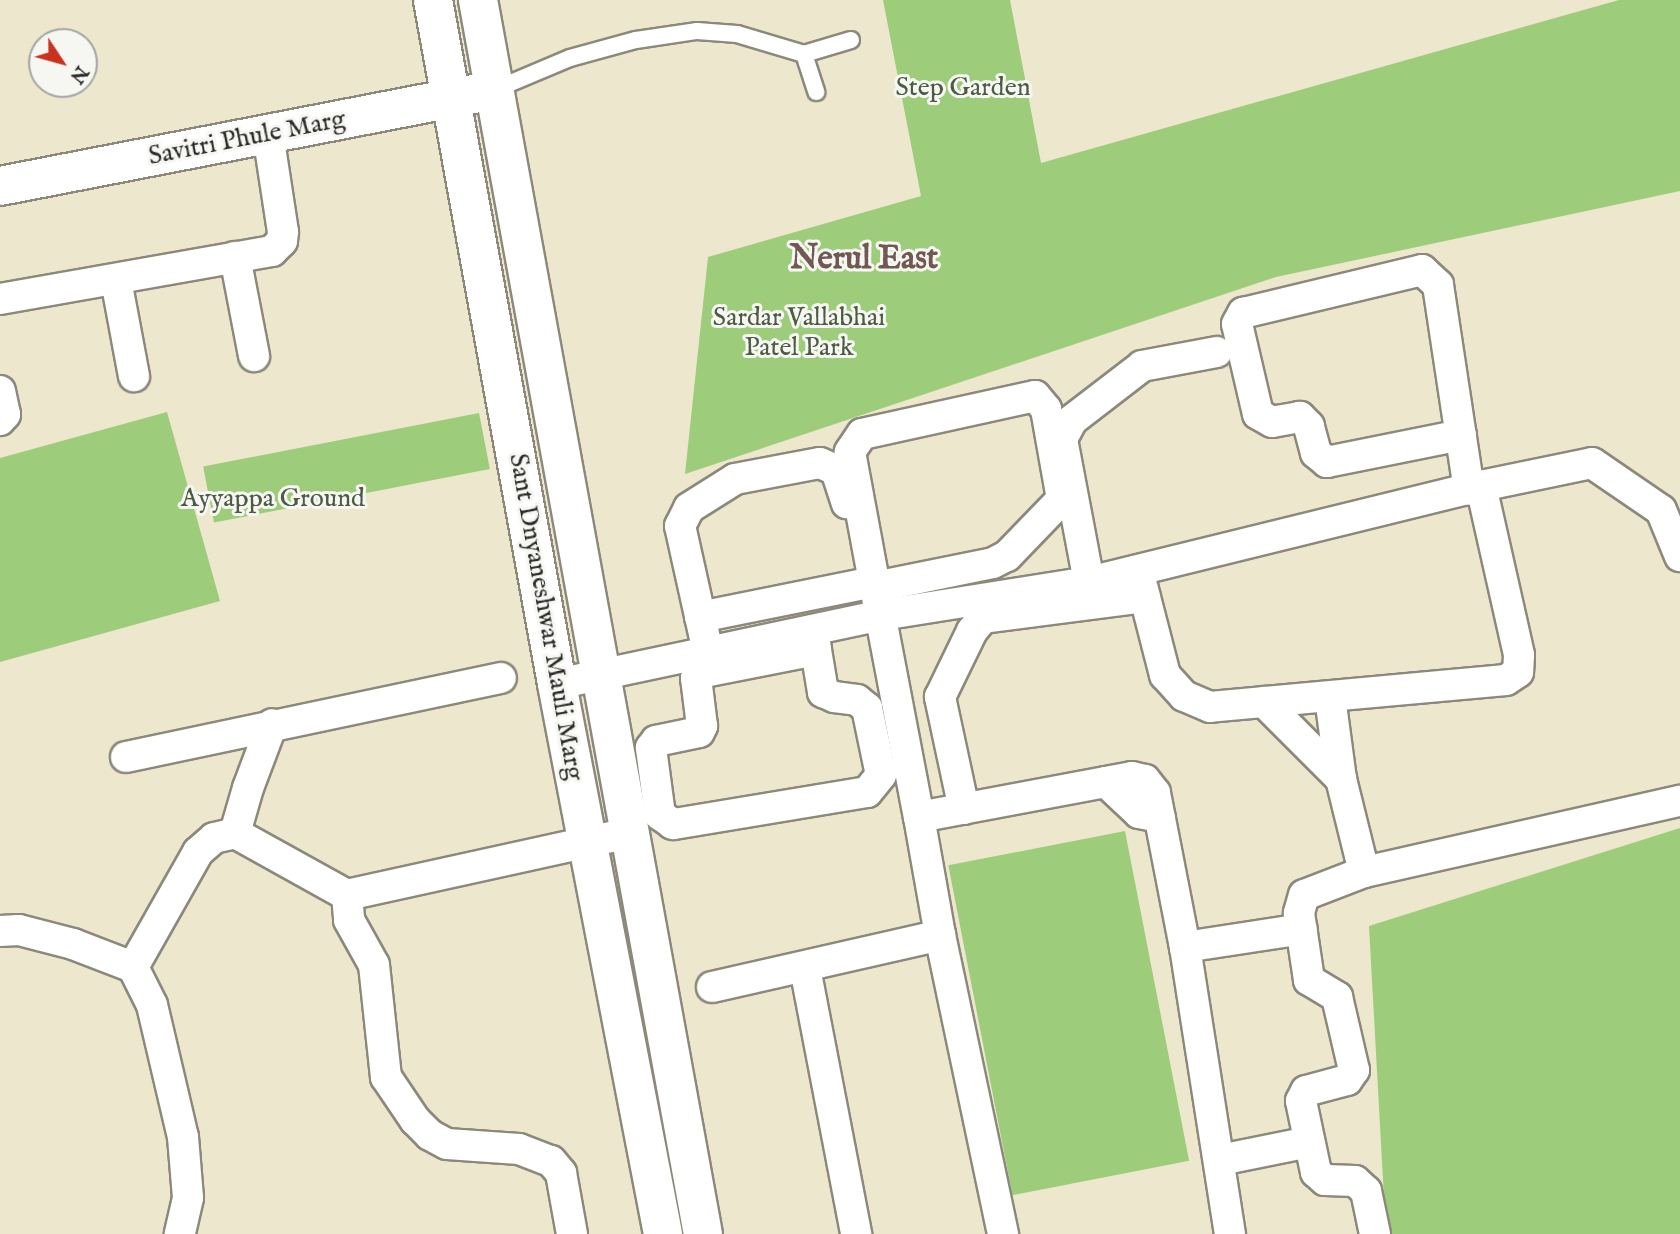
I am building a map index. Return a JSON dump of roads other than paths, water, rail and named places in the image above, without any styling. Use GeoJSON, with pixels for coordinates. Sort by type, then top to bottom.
{"type":"FeatureCollection","features":[{"type":"Feature","properties":{"kind":"street","name":"Sant Dnyaneshwar Mauli Marg"},"geometry":{"type":"LineString","coordinates":[[433,0],[557,684],[663,1234]]}},
{"type":"Feature","properties":{"kind":"street","name":"Sant Dnyaneshwar Mauli Marg"},"geometry":{"type":"LineString","coordinates":[[478,0],[703,1234]]}},
{"type":"Feature","properties":{"kind":"street","name":"Savitri Phule Marg"},"geometry":{"type":"LineString","coordinates":[[0,186],[494,90]]}},
{"type":"Feature","properties":{"kind":"street"},"geometry":{"type":"LineString","coordinates":[[0,299],[272,251],[282,241],[276,176],[268,134]]}},
{"type":"Feature","properties":{"kind":"street"},"geometry":{"type":"LineString","coordinates":[[235,257],[254,356]]}},
{"type":"Feature","properties":{"kind":"street"},"geometry":{"type":"LineString","coordinates":[[1142,583],[1165,676],[1184,696],[1210,707],[1506,680],[1518,672],[1519,655],[1461,435],[1438,285],[1422,270],[1243,313],[1237,324],[1258,414],[1272,422],[1300,417],[1309,426],[1317,453],[1327,462],[1461,435]]}},
{"type":"Feature","properties":{"kind":"street"},"geometry":{"type":"LineString","coordinates":[[116,280],[134,376]]}},
{"type":"Feature","properties":{"kind":"street"},"geometry":{"type":"LineString","coordinates":[[1089,582],[1062,439],[1072,420],[1142,366],[1217,352]]}},
{"type":"Feature","properties":{"kind":"street"},"geometry":{"type":"LineString","coordinates":[[0,391],[5,414],[0,421]]}},
{"type":"Feature","properties":{"kind":"street"},"geometry":{"type":"LineString","coordinates":[[815,640],[823,692],[857,700],[867,708],[881,775],[867,792],[673,824],[660,815],[651,748],[656,741],[699,732],[702,726],[696,678],[699,673],[815,640],[872,601],[993,563],[1007,556],[1062,499],[1046,409],[1035,396],[862,434],[850,452],[872,601]]}},
{"type":"Feature","properties":{"kind":"street"},"geometry":{"type":"LineString","coordinates":[[708,652],[680,526],[689,508],[735,479],[820,463],[836,470],[872,601],[919,817],[940,935],[1003,1234]]}},
{"type":"Feature","properties":{"kind":"street"},"geometry":{"type":"LineString","coordinates":[[964,809],[940,697],[972,631],[983,618],[1142,583],[1475,488],[1592,463],[1661,510],[1680,556]]}},
{"type":"Feature","properties":{"kind":"street"},"geometry":{"type":"LineString","coordinates":[[700,617],[1089,582],[1142,583]]}},
{"type":"Feature","properties":{"kind":"street"},"geometry":{"type":"LineString","coordinates":[[557,684],[708,652],[815,640]]}},
{"type":"Feature","properties":{"kind":"street"},"geometry":{"type":"LineString","coordinates":[[126,757],[272,724],[501,678]]}},
{"type":"Feature","properties":{"kind":"street"},"geometry":{"type":"LineString","coordinates":[[1330,696],[1341,779],[1364,872]]}},
{"type":"Feature","properties":{"kind":"street"},"geometry":{"type":"LineString","coordinates":[[1264,702],[1341,779]]}},
{"type":"Feature","properties":{"kind":"street"},"geometry":{"type":"LineString","coordinates":[[235,833],[247,788],[272,724]]}},
{"type":"Feature","properties":{"kind":"street"},"geometry":{"type":"LineString","coordinates":[[919,817],[1132,777],[1145,780],[1156,793],[1185,947],[1230,1234]]}},
{"type":"Feature","properties":{"kind":"street"},"geometry":{"type":"LineString","coordinates":[[1375,1234],[1366,1191],[1355,1181],[1325,1180],[1316,1172],[1301,1101],[1306,1091],[1347,1080],[1354,1070],[1337,997],[1309,980],[1299,913],[1304,895],[1364,872],[1680,800]]}},
{"type":"Feature","properties":{"kind":"street"},"geometry":{"type":"LineString","coordinates":[[133,967],[198,852],[214,838],[235,833],[347,895],[630,832]]}},
{"type":"Feature","properties":{"kind":"street"},"geometry":{"type":"LineString","coordinates":[[347,895],[349,920],[373,965],[386,1077],[415,1120],[430,1135],[447,1144],[519,1149],[551,1161],[561,1173],[572,1234]]}},
{"type":"Feature","properties":{"kind":"street"},"geometry":{"type":"LineString","coordinates":[[1185,947],[1302,929]]}},
{"type":"Feature","properties":{"kind":"street"},"geometry":{"type":"LineString","coordinates":[[0,931],[19,930],[73,944],[133,967],[152,1005],[183,1137],[188,1198],[180,1234]]}},
{"type":"Feature","properties":{"kind":"street"},"geometry":{"type":"LineString","coordinates":[[712,987],[805,968],[940,935]]}},
{"type":"Feature","properties":{"kind":"street"},"geometry":{"type":"LineString","coordinates":[[805,968],[856,1234]]}},
{"type":"Feature","properties":{"kind":"street"},"geometry":{"type":"LineString","coordinates":[[1220,1160],[1310,1142]]}},
{"type":"Feature","properties":{"kind":"lane"},"geometry":{"type":"LineString","coordinates":[[494,90],[570,58],[635,40],[698,32],[737,34],[804,54],[851,40]]}},
{"type":"Feature","properties":{"kind":"lane"},"geometry":{"type":"LineString","coordinates":[[804,54],[816,92]]}},
{"type":"Feature","properties":{"kind":"district","name":"Nerul East"},"geometry":{"type":"Point","coordinates":[864,260]}},
{"type":"Feature","properties":{"kind":"park label","name":"Step Garden"},"geometry":{"type":"Point","coordinates":[963,88]}},
{"type":"Feature","properties":{"kind":"park label","name":"Sardar Vallabhai Patel Park"},"geometry":{"type":"Point","coordinates":[799,333]}},
{"type":"Feature","properties":{"kind":"park label","name":"Ayyappa Ground"},"geometry":{"type":"Point","coordinates":[273,499]}}]}
